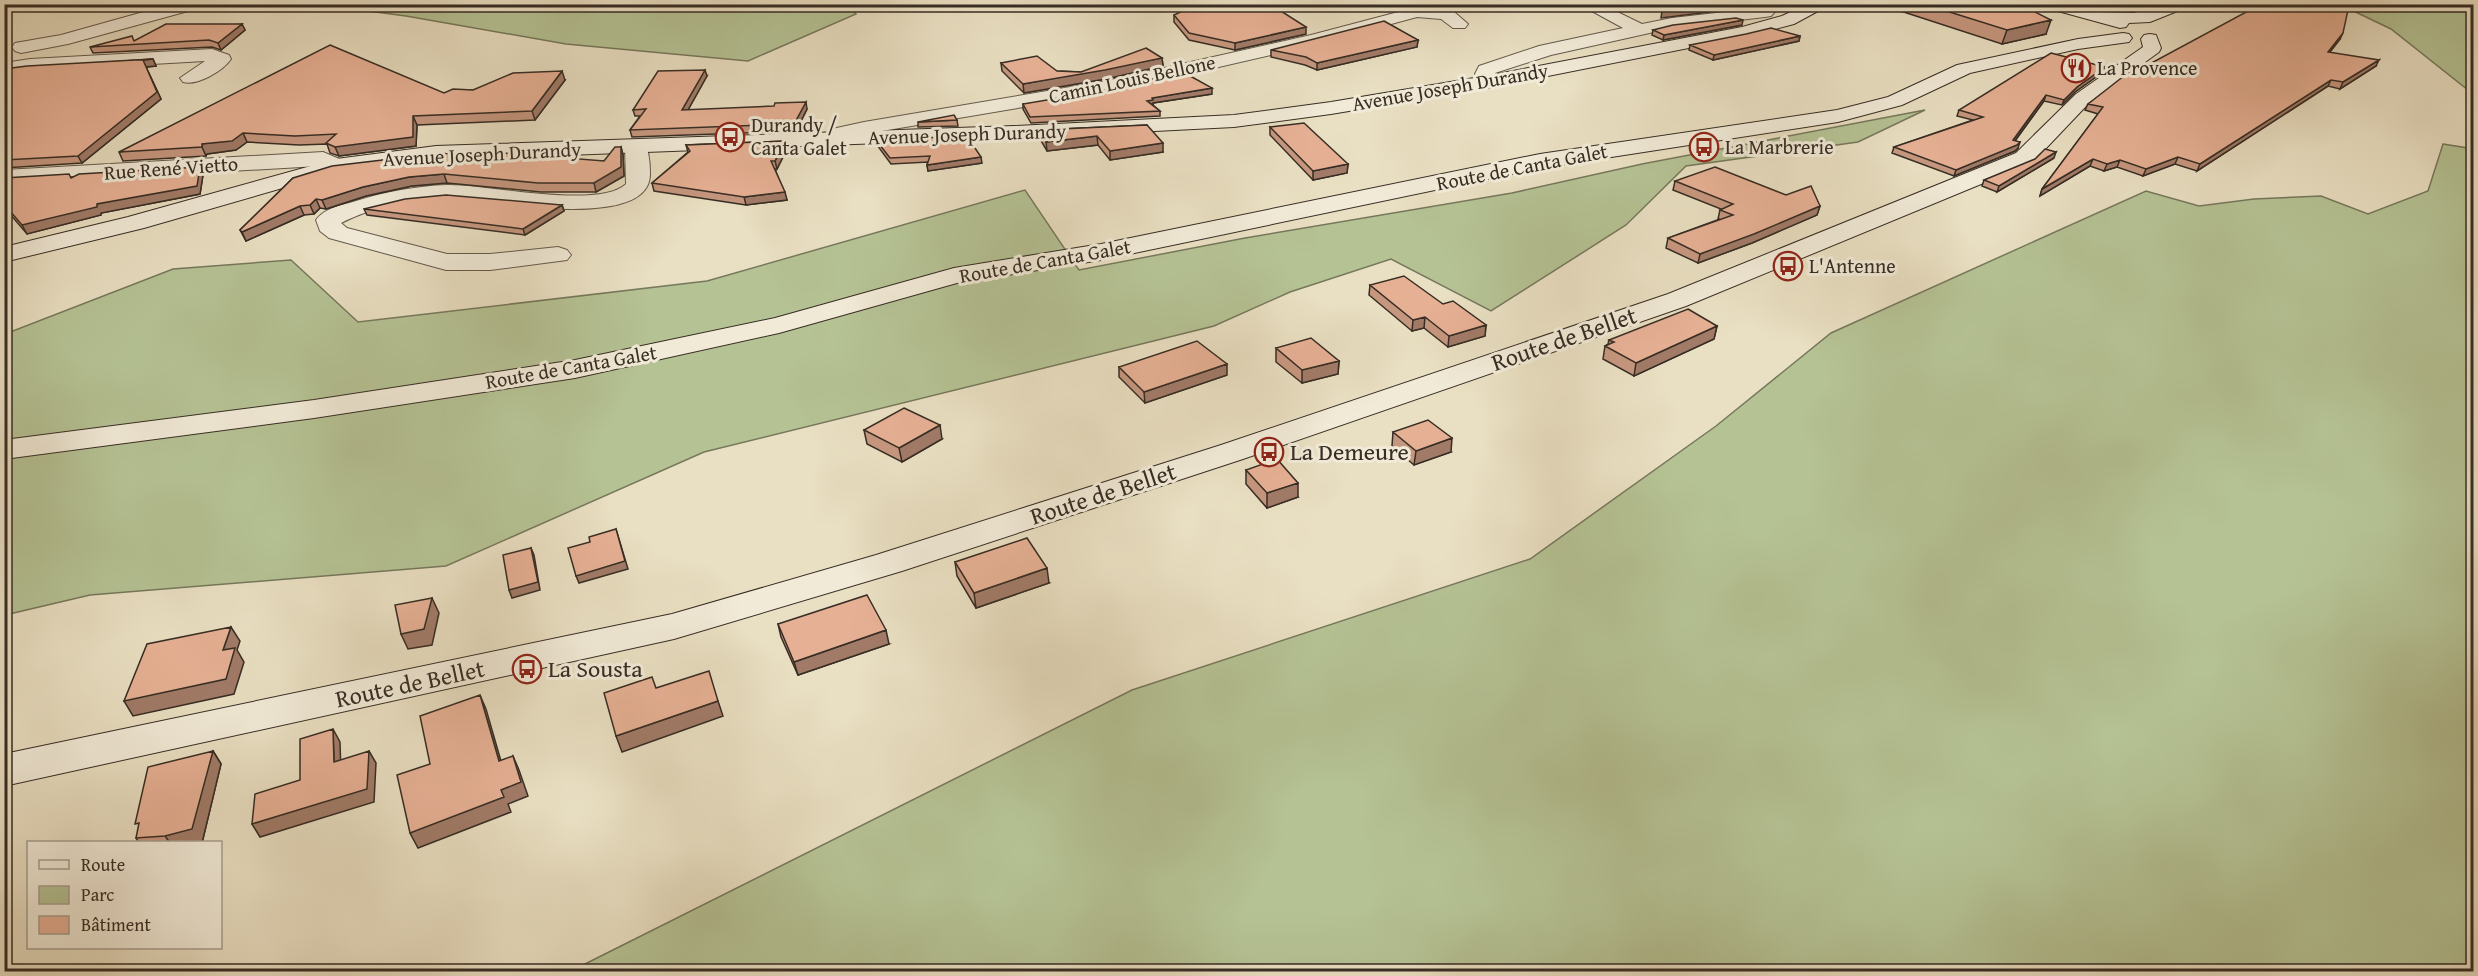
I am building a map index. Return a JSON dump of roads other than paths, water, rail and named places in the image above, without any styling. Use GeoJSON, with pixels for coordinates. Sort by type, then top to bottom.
{"type":"FeatureCollection","features":[{"type":"Feature","properties":{"kind":"street"},"geometry":{"type":"LineString","coordinates":[[4,50],[62,40],[192,4]]}},
{"type":"Feature","properties":{"kind":"street"},"geometry":{"type":"LineString","coordinates":[[1587,4],[1638,29]]}},
{"type":"Feature","properties":{"kind":"street"},"geometry":{"type":"LineString","coordinates":[[1492,81],[1485,74],[1493,67],[1546,50],[1671,23],[1765,12],[1774,4]]}},
{"type":"Feature","properties":{"kind":"street","name":"Avenue Joseph Durandy"},"geometry":{"type":"LineString","coordinates":[[4,255],[135,224],[336,166],[427,154],[1169,126],[1234,121],[1331,108],[1492,81],[1744,32],[1788,20],[1822,4]]}},
{"type":"Feature","properties":{"kind":"street"},"geometry":{"type":"LineString","coordinates":[[2053,4],[2104,25],[2138,24],[2175,6]]}},
{"type":"Feature","properties":{"kind":"street","name":"Camin Louis Bellone"},"geometry":{"type":"LineString","coordinates":[[831,139],[840,134],[864,128],[1106,87],[1314,40],[1409,8],[1446,14],[1459,24]]}},
{"type":"Feature","properties":{"kind":"street"},"geometry":{"type":"LineString","coordinates":[[1642,11],[1650,17],[1671,23]]}},
{"type":"Feature","properties":{"kind":"street"},"geometry":{"type":"LineString","coordinates":[[2104,25],[2138,24]]}},
{"type":"Feature","properties":{"kind":"street","name":"Route de Canta Galet"},"geometry":{"type":"LineString","coordinates":[[4,450],[314,409],[575,369],[779,325],[954,276],[1101,252],[1540,161],[1848,114],[1895,101],[1964,69],[2078,44],[2138,24]]}},
{"type":"Feature","properties":{"kind":"street","name":"Route de Bellet"},"geometry":{"type":"LineString","coordinates":[[4,770],[674,626],[889,563],[1232,452],[1696,293],[2024,158],[2038,148],[2081,99],[2140,59],[2151,48],[2138,24]]}},
{"type":"Feature","properties":{"kind":"street","name":"Route de Canta Galet"},"geometry":{"type":"LineString","coordinates":[[2078,44],[2104,25]]}},
{"type":"Feature","properties":{"kind":"street"},"geometry":{"type":"LineString","coordinates":[[4,69],[30,65],[201,55],[222,58],[190,78]]}},
{"type":"Feature","properties":{"kind":"street"},"geometry":{"type":"LineString","coordinates":[[558,255],[490,262],[446,262],[338,233],[329,226],[328,220],[357,207],[444,192],[583,204],[611,201],[628,195],[636,189],[639,176],[636,147]]}},
{"type":"Feature","properties":{"kind":"street","name":"Rue René Vietto"},"geometry":{"type":"LineString","coordinates":[[4,177],[323,159],[336,166]]}},
{"type":"Feature","properties":{"kind":"place","name":"La Provence"},"geometry":{"type":"Point","coordinates":[2076,68]}},
{"type":"Feature","properties":{"kind":"place","name":"Durandy / Canta Galet"},"geometry":{"type":"Point","coordinates":[730,137]}},
{"type":"Feature","properties":{"kind":"place","name":"La Marbrerie"},"geometry":{"type":"Point","coordinates":[1704,147]}},
{"type":"Feature","properties":{"kind":"place","name":"L'Antenne"},"geometry":{"type":"Point","coordinates":[1788,266]}},
{"type":"Feature","properties":{"kind":"place","name":"La Demeure"},"geometry":{"type":"Point","coordinates":[1269,452]}},
{"type":"Feature","properties":{"kind":"place","name":"La Sousta"},"geometry":{"type":"Point","coordinates":[527,669]}}]}
